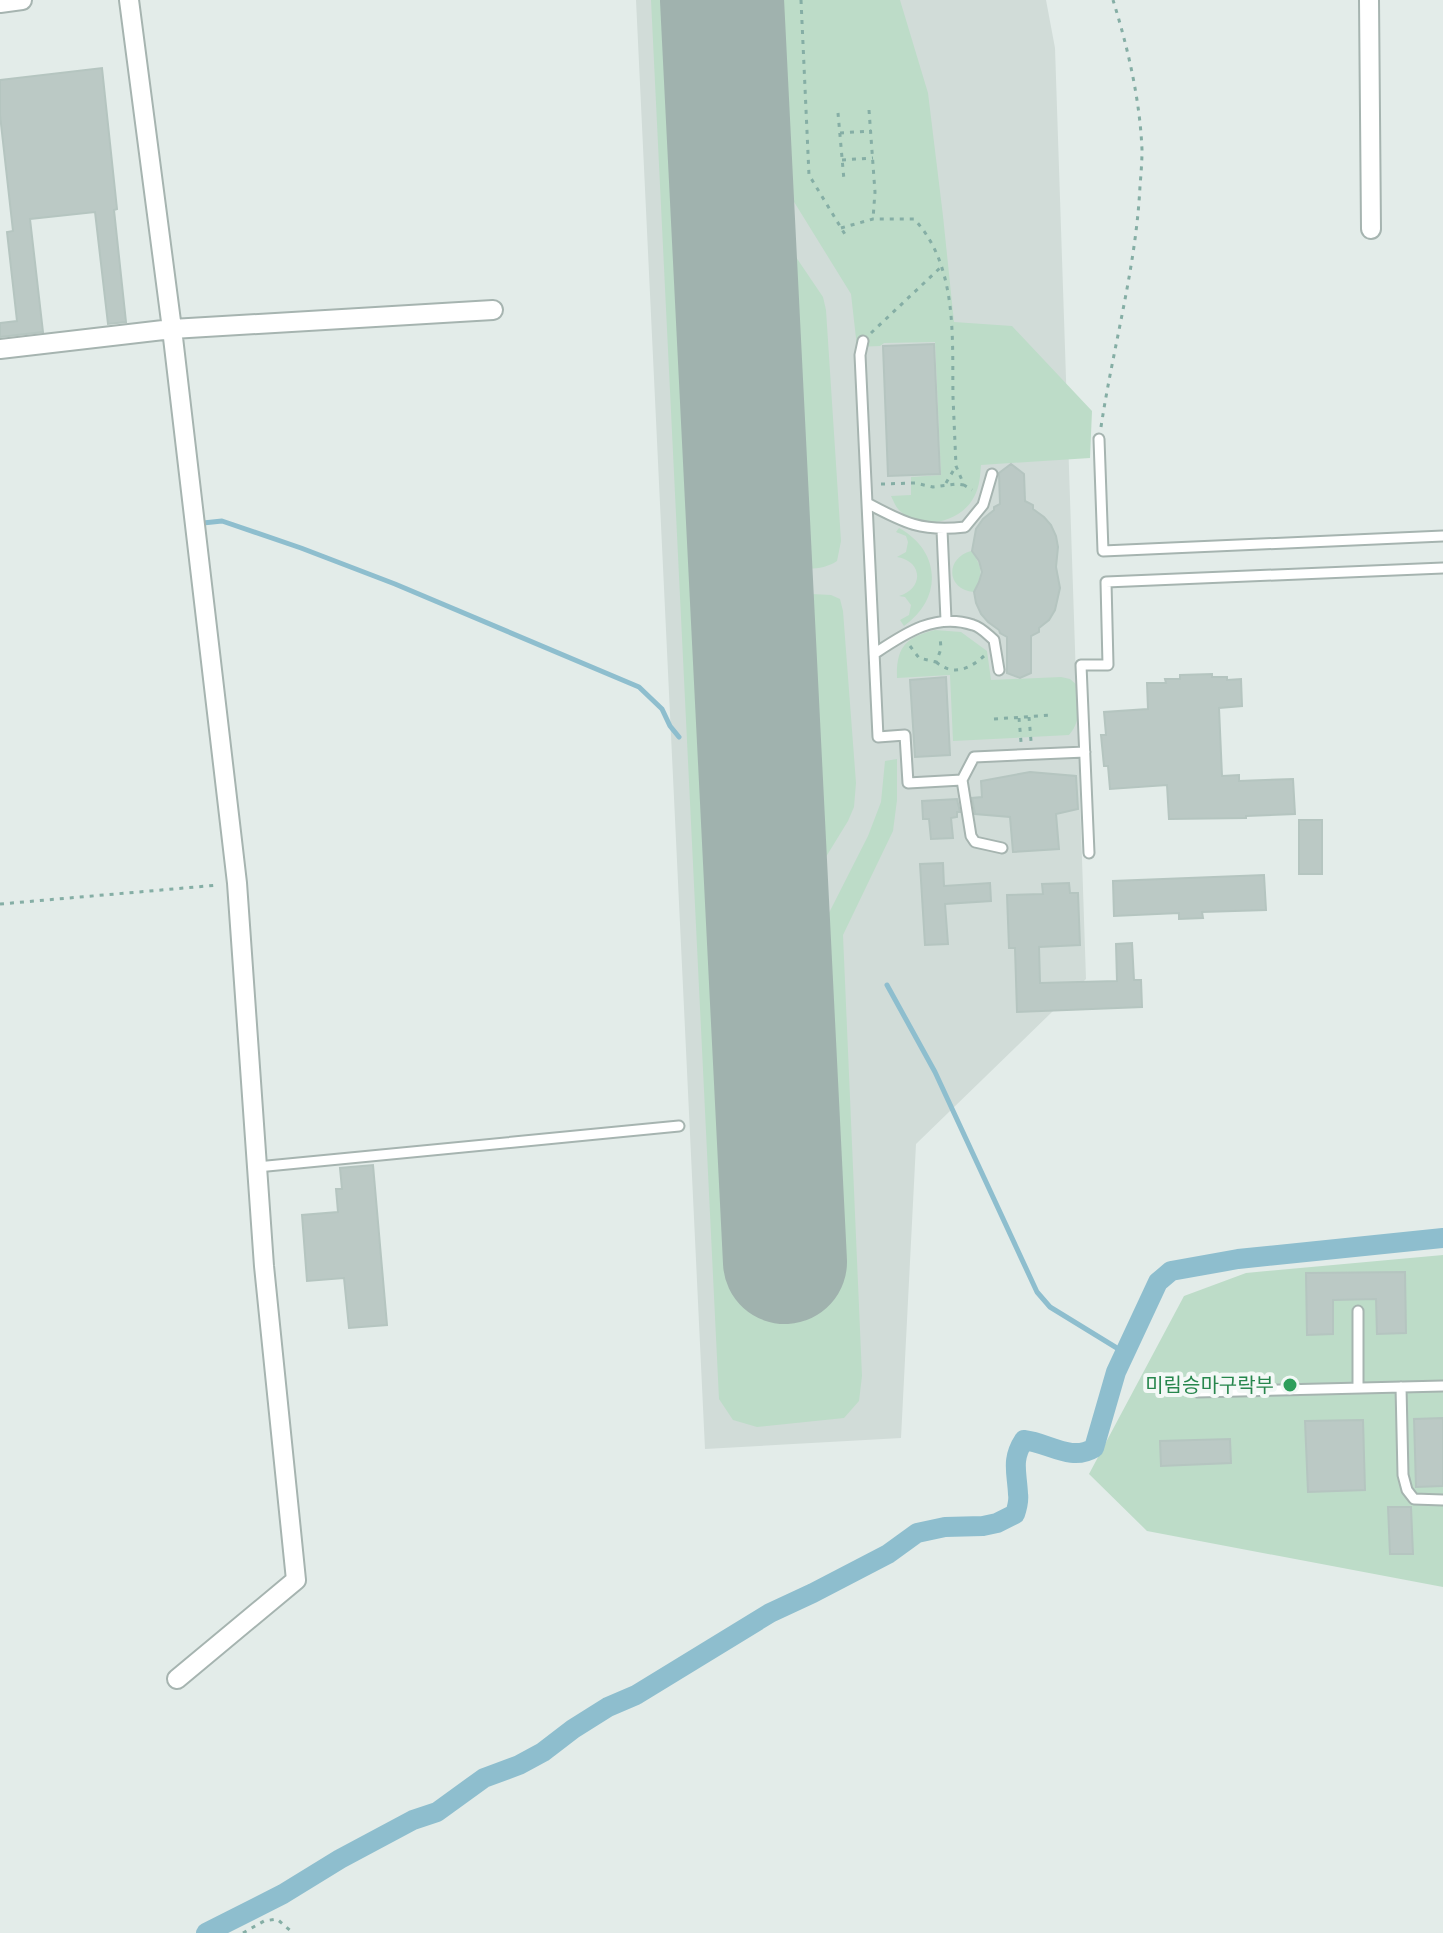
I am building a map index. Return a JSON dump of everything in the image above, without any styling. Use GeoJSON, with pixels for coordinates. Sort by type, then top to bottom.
{"type":"FeatureCollection","features":[{"type":"Feature","properties":{"kind":"street"},"geometry":{"type":"LineString","coordinates":[[0,3],[22,0]]}},
{"type":"Feature","properties":{"kind":"street"},"geometry":{"type":"LineString","coordinates":[[129,0],[172,329],[237,883],[264,1266],[296,1580],[177,1679]]}},
{"type":"Feature","properties":{"kind":"street"},"geometry":{"type":"LineString","coordinates":[[1369,0],[1371,229]]}},
{"type":"Feature","properties":{"kind":"street"},"geometry":{"type":"LineString","coordinates":[[0,349],[172,329],[493,310]]}},
{"type":"Feature","properties":{"kind":"lane"},"geometry":{"type":"LineString","coordinates":[[863,341],[860,355],[878,737],[905,735],[908,783],[962,780]]}},
{"type":"Feature","properties":{"kind":"lane"},"geometry":{"type":"LineString","coordinates":[[1099,439],[1103,551],[1443,536]]}},
{"type":"Feature","properties":{"kind":"lane"},"geometry":{"type":"LineString","coordinates":[[867,503],[916,526],[942,530],[965,527],[983,505],[992,474]]}},
{"type":"Feature","properties":{"kind":"lane"},"geometry":{"type":"LineString","coordinates":[[942,530],[946,620]]}},
{"type":"Feature","properties":{"kind":"lane"},"geometry":{"type":"LineString","coordinates":[[1089,853],[1081,665],[1108,665],[1106,582],[1443,568]]}},
{"type":"Feature","properties":{"kind":"lane"},"geometry":{"type":"LineString","coordinates":[[874,654],[902,636],[934,621],[946,620],[975,625],[994,640],[999,670]]}},
{"type":"Feature","properties":{"kind":"lane"},"geometry":{"type":"LineString","coordinates":[[1002,848],[975,842],[971,836],[962,780],[974,757],[1085,752]]}},
{"type":"Feature","properties":{"kind":"lane"},"geometry":{"type":"LineString","coordinates":[[257,1167],[679,1126]]}},
{"type":"Feature","properties":{"kind":"lane"},"geometry":{"type":"LineString","coordinates":[[1358,1311],[1358,1388]]}},
{"type":"Feature","properties":{"kind":"lane"},"geometry":{"type":"LineString","coordinates":[[1197,1392],[1443,1386]]}},
{"type":"Feature","properties":{"kind":"lane"},"geometry":{"type":"LineString","coordinates":[[1401,1387],[1403,1475],[1407,1490],[1414,1499],[1443,1500]]}},
{"type":"Feature","properties":{"kind":"path"},"geometry":{"type":"LineString","coordinates":[[801,0],[809,175],[846,236]]}},
{"type":"Feature","properties":{"kind":"path"},"geometry":{"type":"LineString","coordinates":[[1099,439],[1129,281],[1138,219],[1142,150],[1134,82],[1113,0]]}},
{"type":"Feature","properties":{"kind":"path"},"geometry":{"type":"LineString","coordinates":[[869,110],[875,192],[873,219]]}},
{"type":"Feature","properties":{"kind":"path"},"geometry":{"type":"LineString","coordinates":[[838,113],[844,180]]}},
{"type":"Feature","properties":{"kind":"path"},"geometry":{"type":"LineString","coordinates":[[840,133],[871,131]]}},
{"type":"Feature","properties":{"kind":"path"},"geometry":{"type":"LineString","coordinates":[[842,160],[873,158]]}},
{"type":"Feature","properties":{"kind":"path"},"geometry":{"type":"LineString","coordinates":[[841,228],[873,219],[914,219],[924,229],[941,267],[949,299],[953,333],[956,466],[964,485]]}},
{"type":"Feature","properties":{"kind":"path"},"geometry":{"type":"LineString","coordinates":[[863,341],[941,267]]}},
{"type":"Feature","properties":{"kind":"path"},"geometry":{"type":"LineString","coordinates":[[945,486],[956,466]]}},
{"type":"Feature","properties":{"kind":"path"},"geometry":{"type":"LineString","coordinates":[[866,484],[915,483],[933,487],[957,484],[985,497]]}},
{"type":"Feature","properties":{"kind":"path"},"geometry":{"type":"LineString","coordinates":[[934,621],[941,643],[936,662]]}},
{"type":"Feature","properties":{"kind":"path"},"geometry":{"type":"LineString","coordinates":[[902,636],[919,658],[948,669],[961,670],[974,666],[994,640]]}},
{"type":"Feature","properties":{"kind":"path"},"geometry":{"type":"LineString","coordinates":[[994,719],[1053,715]]}},
{"type":"Feature","properties":{"kind":"path"},"geometry":{"type":"LineString","coordinates":[[1027,755],[1029,717]]}},
{"type":"Feature","properties":{"kind":"path"},"geometry":{"type":"LineString","coordinates":[[1019,718],[1027,755]]}},
{"type":"Feature","properties":{"kind":"path"},"geometry":{"type":"LineString","coordinates":[[0,904],[237,883]]}},
{"type":"Feature","properties":{"kind":"path"},"geometry":{"type":"LineString","coordinates":[[243,1933],[264,1921],[277,1919],[293,1933]]}},
{"type":"Feature","properties":{"kind":"shaded area"},"geometry":{"type":"Polygon","coordinates":[[[636,0],[1046,0],[1055,48],[1086,979],[916,1144],[901,1438],[705,1449],[636,0]]]}},
{"type":"Feature","properties":{"kind":"green space"},"geometry":{"type":"Polygon","coordinates":[[[651,0],[695,0],[753,1273],[814,1270],[800,970],[868,836],[881,802],[885,761],[897,759],[893,831],[843,935],[862,1376],[859,1401],[844,1418],[757,1427],[733,1420],[719,1399],[651,0]]]}},
{"type":"Feature","properties":{"kind":"green space"},"geometry":{"type":"Polygon","coordinates":[[[750,0],[900,0],[928,93],[954,322],[1012,326],[1092,411],[1090,458],[981,465],[974,497],[961,512],[941,521],[920,521],[898,509],[891,496],[911,495],[911,477],[941,475],[935,342],[857,347],[851,294],[754,137],[750,0]]]}},
{"type":"Feature","properties":{"kind":"green space"},"geometry":{"type":"Polygon","coordinates":[[[779,232],[823,297],[826,310],[841,541],[837,561],[818,568],[785,565],[778,554],[761,241],[764,235],[779,232]]]}},
{"type":"Feature","properties":{"kind":"green space"},"geometry":{"type":"Polygon","coordinates":[[[899,528],[923,549],[932,576],[926,603],[904,626],[900,620],[909,615],[911,605],[905,597],[899,596],[913,588],[917,575],[912,564],[897,557],[906,552],[908,542],[906,536],[896,532],[899,528]]]}},
{"type":"Feature","properties":{"kind":"green space"},"geometry":{"type":"Polygon","coordinates":[[[971,551],[980,571],[974,592],[958,586],[952,573],[957,560],[971,551]]]}},
{"type":"Feature","properties":{"kind":"green space"},"geometry":{"type":"Polygon","coordinates":[[[812,594],[840,599],[843,611],[856,783],[854,807],[848,821],[813,878],[807,882],[798,880],[794,873],[782,611],[788,599],[812,594]]]}},
{"type":"Feature","properties":{"kind":"green space"},"geometry":{"type":"Polygon","coordinates":[[[935,630],[961,632],[987,651],[991,680],[1070,679],[1077,685],[1078,698],[1078,718],[1073,730],[1069,735],[953,741],[950,675],[897,678],[898,658],[905,645],[917,636],[935,630]]]}},
{"type":"Feature","properties":{"kind":"green space","name":"미림승마구락부"},"geometry":{"type":"Polygon","coordinates":[[[1443,1255],[1443,1587],[1147,1531],[1089,1474],[1184,1296],[1246,1273],[1443,1255]]]}},
{"type":"Feature","properties":{"kind":"building"},"geometry":{"type":"Polygon","coordinates":[[[102,68],[126,322],[108,324],[95,212],[30,219],[43,332],[0,337],[0,323],[17,321],[7,232],[13,231],[0,115],[0,80],[102,68]]]}},
{"type":"Feature","properties":{"kind":"building"},"geometry":{"type":"Polygon","coordinates":[[[934,344],[940,474],[888,476],[883,346],[934,344]]]}},
{"type":"Feature","properties":{"kind":"building"},"geometry":{"type":"Polygon","coordinates":[[[1011,464],[1024,474],[1025,501],[1044,517],[1056,536],[1060,588],[1055,610],[1049,620],[1031,636],[1031,673],[1020,678],[1007,673],[1007,637],[988,622],[976,603],[974,592],[982,572],[972,551],[976,529],[1000,504],[999,473],[1011,464]]]}},
{"type":"Feature","properties":{"kind":"building"},"geometry":{"type":"Polygon","coordinates":[[[1212,674],[1212,677],[1227,677],[1227,680],[1241,679],[1242,706],[1219,708],[1222,776],[1239,775],[1239,781],[1293,779],[1295,814],[1169,819],[1167,785],[1110,789],[1101,735],[1106,735],[1104,712],[1148,709],[1147,683],[1166,683],[1165,679],[1180,679],[1180,675],[1212,674]]]}},
{"type":"Feature","properties":{"kind":"building"},"geometry":{"type":"Polygon","coordinates":[[[946,677],[950,755],[915,757],[910,680],[946,677]]]}},
{"type":"Feature","properties":{"kind":"building"},"geometry":{"type":"Polygon","coordinates":[[[1030,772],[1076,776],[1078,809],[1056,814],[1059,849],[1013,852],[1010,817],[975,814],[972,798],[982,797],[981,781],[1030,772]]]}},
{"type":"Feature","properties":{"kind":"building"},"geometry":{"type":"Polygon","coordinates":[[[957,799],[960,812],[957,812],[957,817],[951,818],[953,838],[931,839],[929,819],[923,819],[922,801],[957,799]]]}},
{"type":"Feature","properties":{"kind":"building"},"geometry":{"type":"Polygon","coordinates":[[[1299,820],[1322,820],[1322,874],[1299,874],[1299,820]]]}},
{"type":"Feature","properties":{"kind":"building"},"geometry":{"type":"Polygon","coordinates":[[[943,863],[944,886],[990,883],[991,901],[945,904],[948,944],[925,945],[920,864],[943,863]]]}},
{"type":"Feature","properties":{"kind":"building"},"geometry":{"type":"Polygon","coordinates":[[[1264,875],[1266,910],[1202,912],[1203,918],[1179,919],[1179,913],[1114,916],[1113,881],[1264,875]]]}},
{"type":"Feature","properties":{"kind":"building"},"geometry":{"type":"Polygon","coordinates":[[[1069,883],[1070,893],[1078,893],[1080,945],[1039,947],[1040,983],[1117,981],[1116,944],[1132,943],[1134,980],[1141,980],[1142,1007],[1017,1012],[1015,948],[1009,948],[1007,895],[1043,894],[1042,884],[1069,883]]]}},
{"type":"Feature","properties":{"kind":"building"},"geometry":{"type":"Polygon","coordinates":[[[373,1165],[387,1325],[349,1328],[344,1278],[307,1281],[302,1215],[338,1212],[336,1189],[342,1189],[340,1168],[373,1165]]]}},
{"type":"Feature","properties":{"kind":"building"},"geometry":{"type":"Polygon","coordinates":[[[1405,1272],[1406,1333],[1377,1334],[1376,1299],[1333,1300],[1333,1334],[1307,1335],[1306,1273],[1405,1272]]]}},
{"type":"Feature","properties":{"kind":"building"},"geometry":{"type":"Polygon","coordinates":[[[1443,1418],[1443,1486],[1416,1487],[1414,1419],[1443,1418]]]}},
{"type":"Feature","properties":{"kind":"building"},"geometry":{"type":"Polygon","coordinates":[[[1363,1420],[1365,1490],[1308,1492],[1305,1421],[1363,1420]]]}},
{"type":"Feature","properties":{"kind":"building"},"geometry":{"type":"Polygon","coordinates":[[[1230,1439],[1231,1463],[1161,1466],[1160,1441],[1230,1439]]]}},
{"type":"Feature","properties":{"kind":"building"},"geometry":{"type":"Polygon","coordinates":[[[1388,1507],[1411,1507],[1413,1554],[1390,1554],[1388,1507]]]}},
{"type":"Feature","properties":{"kind":"waterway"},"geometry":{"type":"LineString","coordinates":[[203,523],[222,521],[301,548],[395,584],[639,687],[662,709],[679,737]]}},
{"type":"Feature","properties":{"kind":"waterway"},"geometry":{"type":"LineString","coordinates":[[887,985],[935,1072],[1037,1292],[1050,1307],[1125,1353]]}},
{"type":"Feature","properties":{"kind":"waterway"},"geometry":{"type":"LineString","coordinates":[[206,1933],[283,1894],[413,1820],[437,1812],[484,1778],[543,1752],[608,1707],[636,1695],[770,1613],[888,1554],[917,1533],[945,1527],[983,1526],[1015,1514],[1018,1499],[1016,1460],[1024,1440],[1068,1452],[1085,1452],[1094,1448],[1116,1372],[1158,1282],[1171,1271],[1238,1259],[1443,1238]]}},
{"type":"Feature","properties":{"kind":"runway"},"geometry":{"type":"LineString","coordinates":[[722,0],[785,1262]]}},
{"type":"Feature","properties":{"kind":"place","name":"미림승마구락부"},"geometry":{"type":"Point","coordinates":[1290,1385]}}]}
